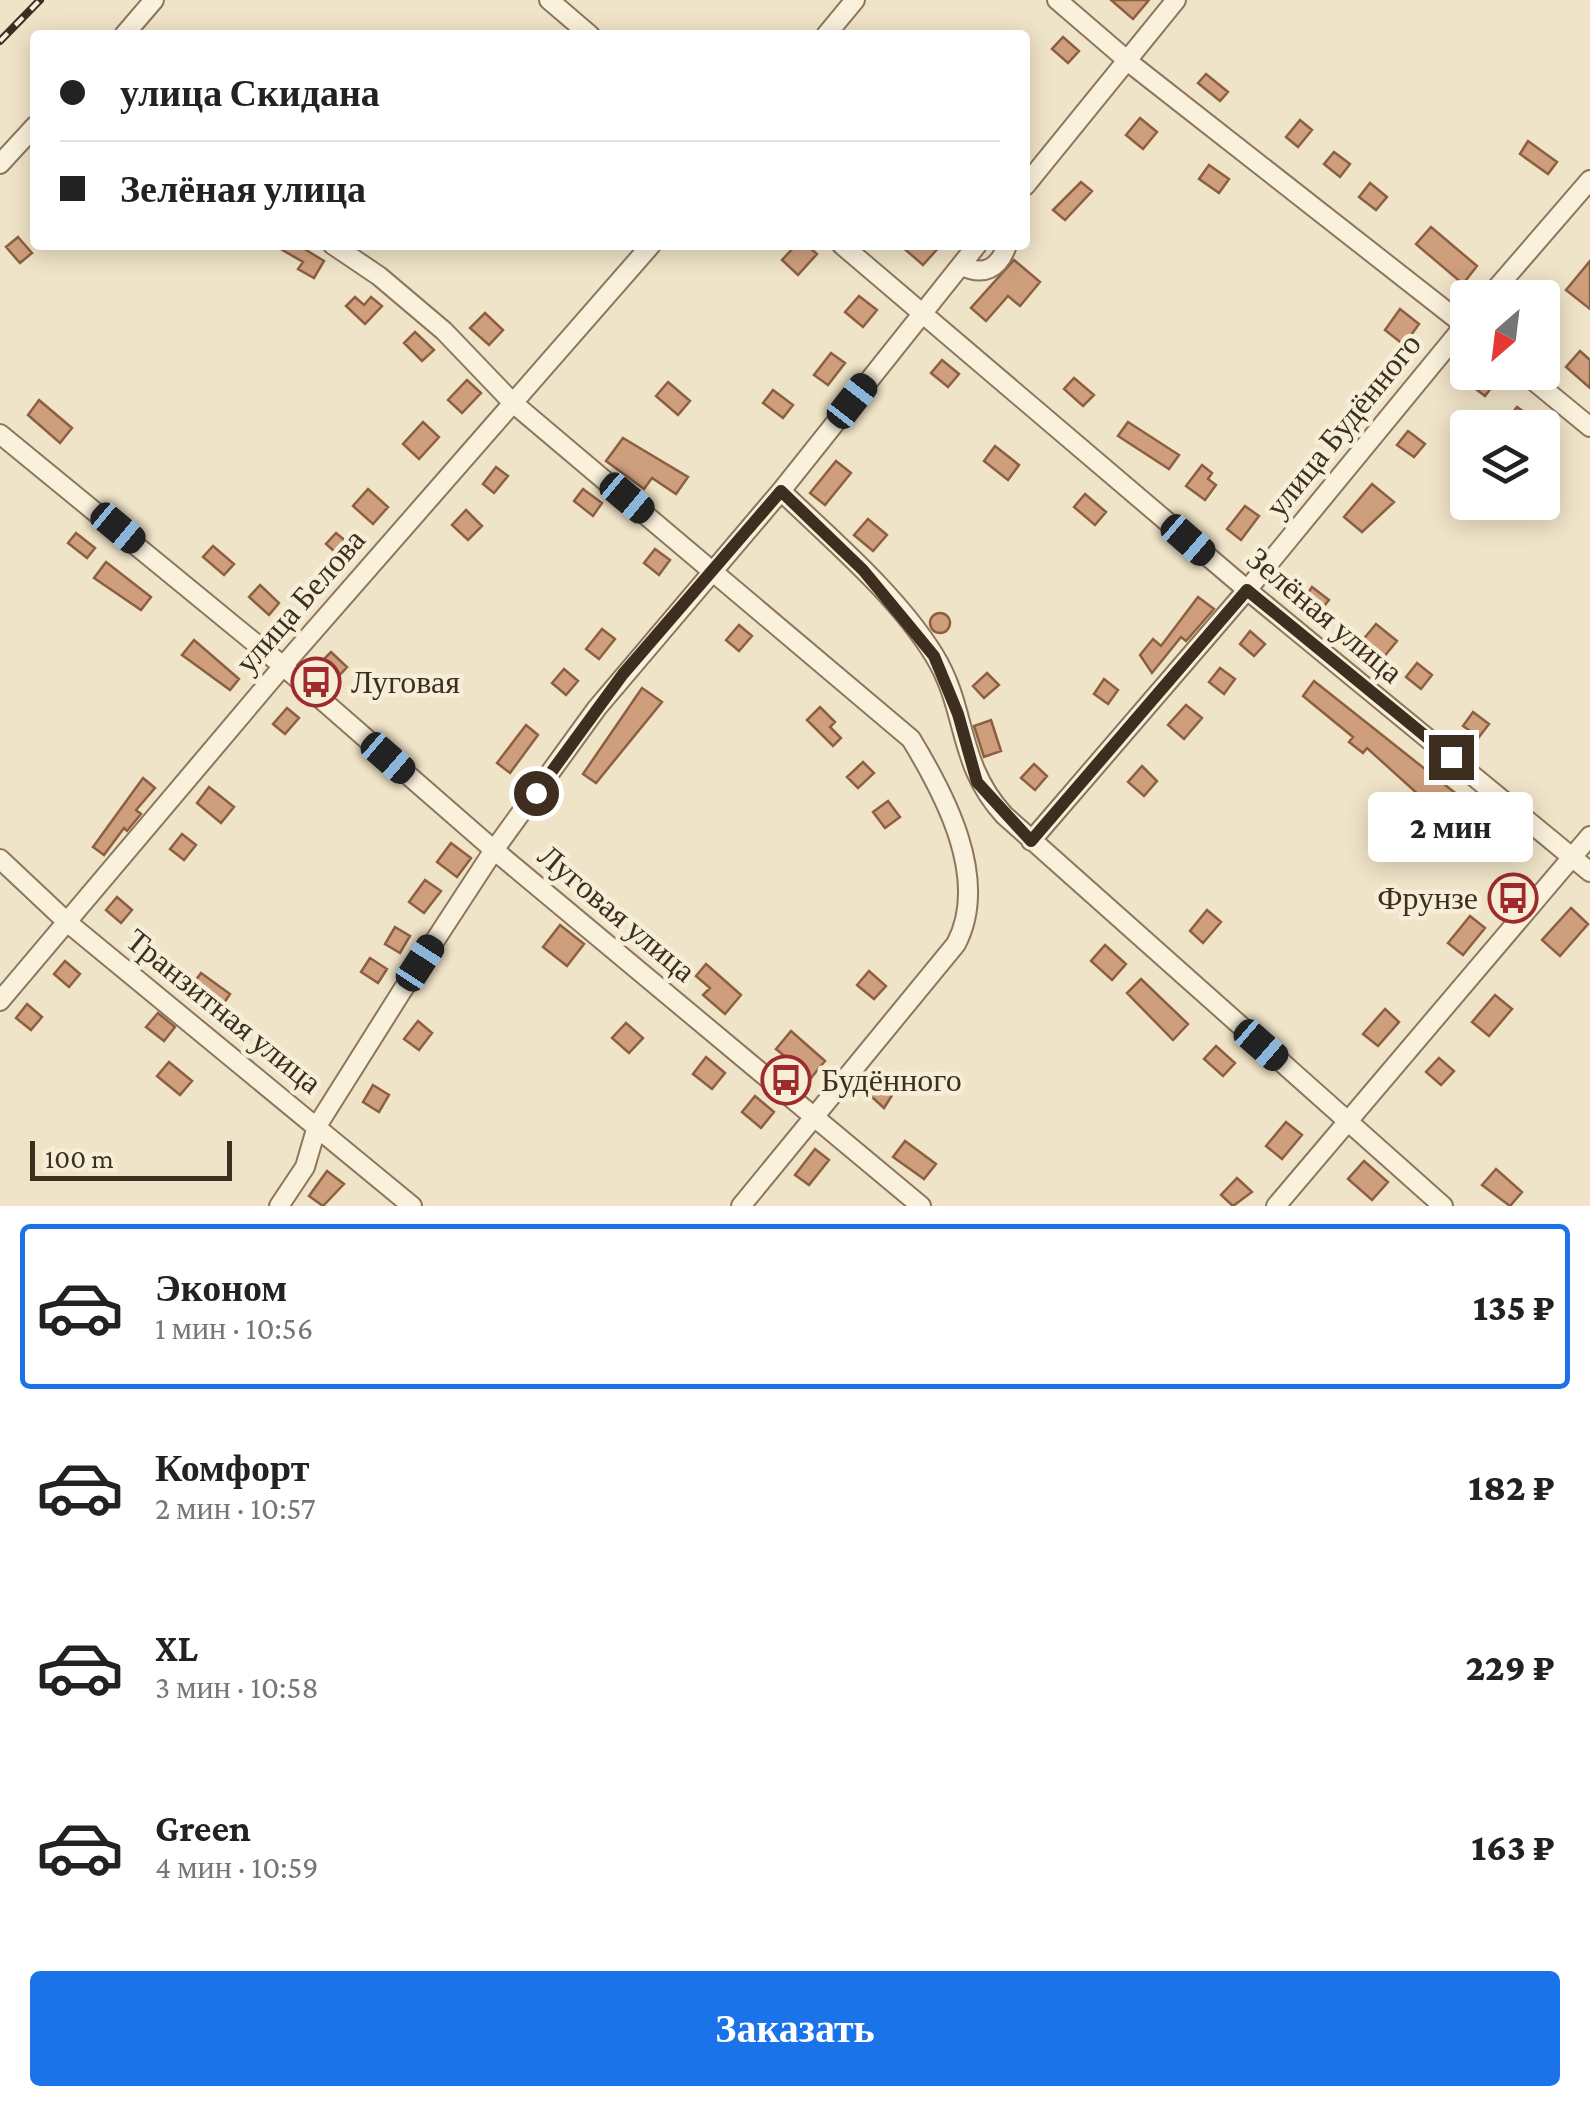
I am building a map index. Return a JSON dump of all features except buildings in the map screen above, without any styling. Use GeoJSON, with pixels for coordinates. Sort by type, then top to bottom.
{"type":"FeatureCollection","features":[{"type":"Feature","properties":{"kind":"street"},"geometry":{"type":"LineString","coordinates":[[128,30],[154,0]]}},
{"type":"Feature","properties":{"kind":"street"},"geometry":{"type":"LineString","coordinates":[[549,0],[584,30]]}},
{"type":"Feature","properties":{"kind":"street"},"geometry":{"type":"LineString","coordinates":[[830,30],[855,0]]}},
{"type":"Feature","properties":{"kind":"street"},"geometry":{"type":"LineString","coordinates":[[1056,0],[1450,312]]}},
{"type":"Feature","properties":{"kind":"street"},"geometry":{"type":"LineString","coordinates":[[1030,180],[1176,0]]}},
{"type":"Feature","properties":{"kind":"street"},"geometry":{"type":"LineString","coordinates":[[0,164],[30,131]]}},
{"type":"Feature","properties":{"kind":"street"},"geometry":{"type":"LineString","coordinates":[[1504,280],[1590,180]]}},
{"type":"Feature","properties":{"kind":"street"},"geometry":{"type":"LineString","coordinates":[[341,250],[380,276],[444,331],[513,403],[911,739],[950,810],[961,849],[967,904],[956,944],[741,1206]]}},
{"type":"Feature","properties":{"kind":"street","name":"улица Белова"},"geometry":{"type":"LineString","coordinates":[[0,1001],[283,666],[647,250]]}},
{"type":"Feature","properties":{"kind":"street","name":"Зелёная улица"},"geometry":{"type":"LineString","coordinates":[[848,250],[1247,590],[1590,872]]}},
{"type":"Feature","properties":{"kind":"street"},"geometry":{"type":"LineString","coordinates":[[279,1206],[304,1166],[316,1126],[494,850],[614,685],[781,491],[973,250]]}},
{"type":"Feature","properties":{"kind":"street"},"geometry":{"type":"LineString","coordinates":[[960,265],[981,273],[990,270],[1004,250]]}},
{"type":"Feature","properties":{"kind":"street","name":"улица Будённого"},"geometry":{"type":"LineString","coordinates":[[1031,841],[1247,590],[1450,344]]}},
{"type":"Feature","properties":{"kind":"street"},"geometry":{"type":"LineString","coordinates":[[1545,390],[1590,427]]}},
{"type":"Feature","properties":{"kind":"street","name":"Луговая улица"},"geometry":{"type":"LineString","coordinates":[[0,434],[283,666],[494,850],[921,1206]]}},
{"type":"Feature","properties":{"kind":"street"},"geometry":{"type":"LineString","coordinates":[[781,491],[863,570],[934,656],[958,714],[977,782],[1031,841],[1443,1206]]}},
{"type":"Feature","properties":{"kind":"street"},"geometry":{"type":"LineString","coordinates":[[1276,1206],[1590,836]]}},
{"type":"Feature","properties":{"kind":"street","name":"Транзитная улица"},"geometry":{"type":"LineString","coordinates":[[0,859],[67,922],[412,1206]]}},
{"type":"Feature","properties":{"kind":"railway"},"geometry":{"type":"LineString","coordinates":[[0,41],[40,0]]}},
{"type":"Feature","properties":{"kind":"place","name":"Луговая"},"geometry":{"type":"Point","coordinates":[316,682]}},
{"type":"Feature","properties":{"kind":"place","name":"Фрунзе"},"geometry":{"type":"Point","coordinates":[1513,898]}},
{"type":"Feature","properties":{"kind":"place","name":"Будённого"},"geometry":{"type":"Point","coordinates":[786,1080]}},
{"type":"Feature","properties":{"kind":"route"},"geometry":{"type":"LineString","coordinates":[[536,793],[623,674],[781,491],[863,570],[934,656],[958,714],[977,782],[1031,841],[1247,590],[1451,757]]}}]}
